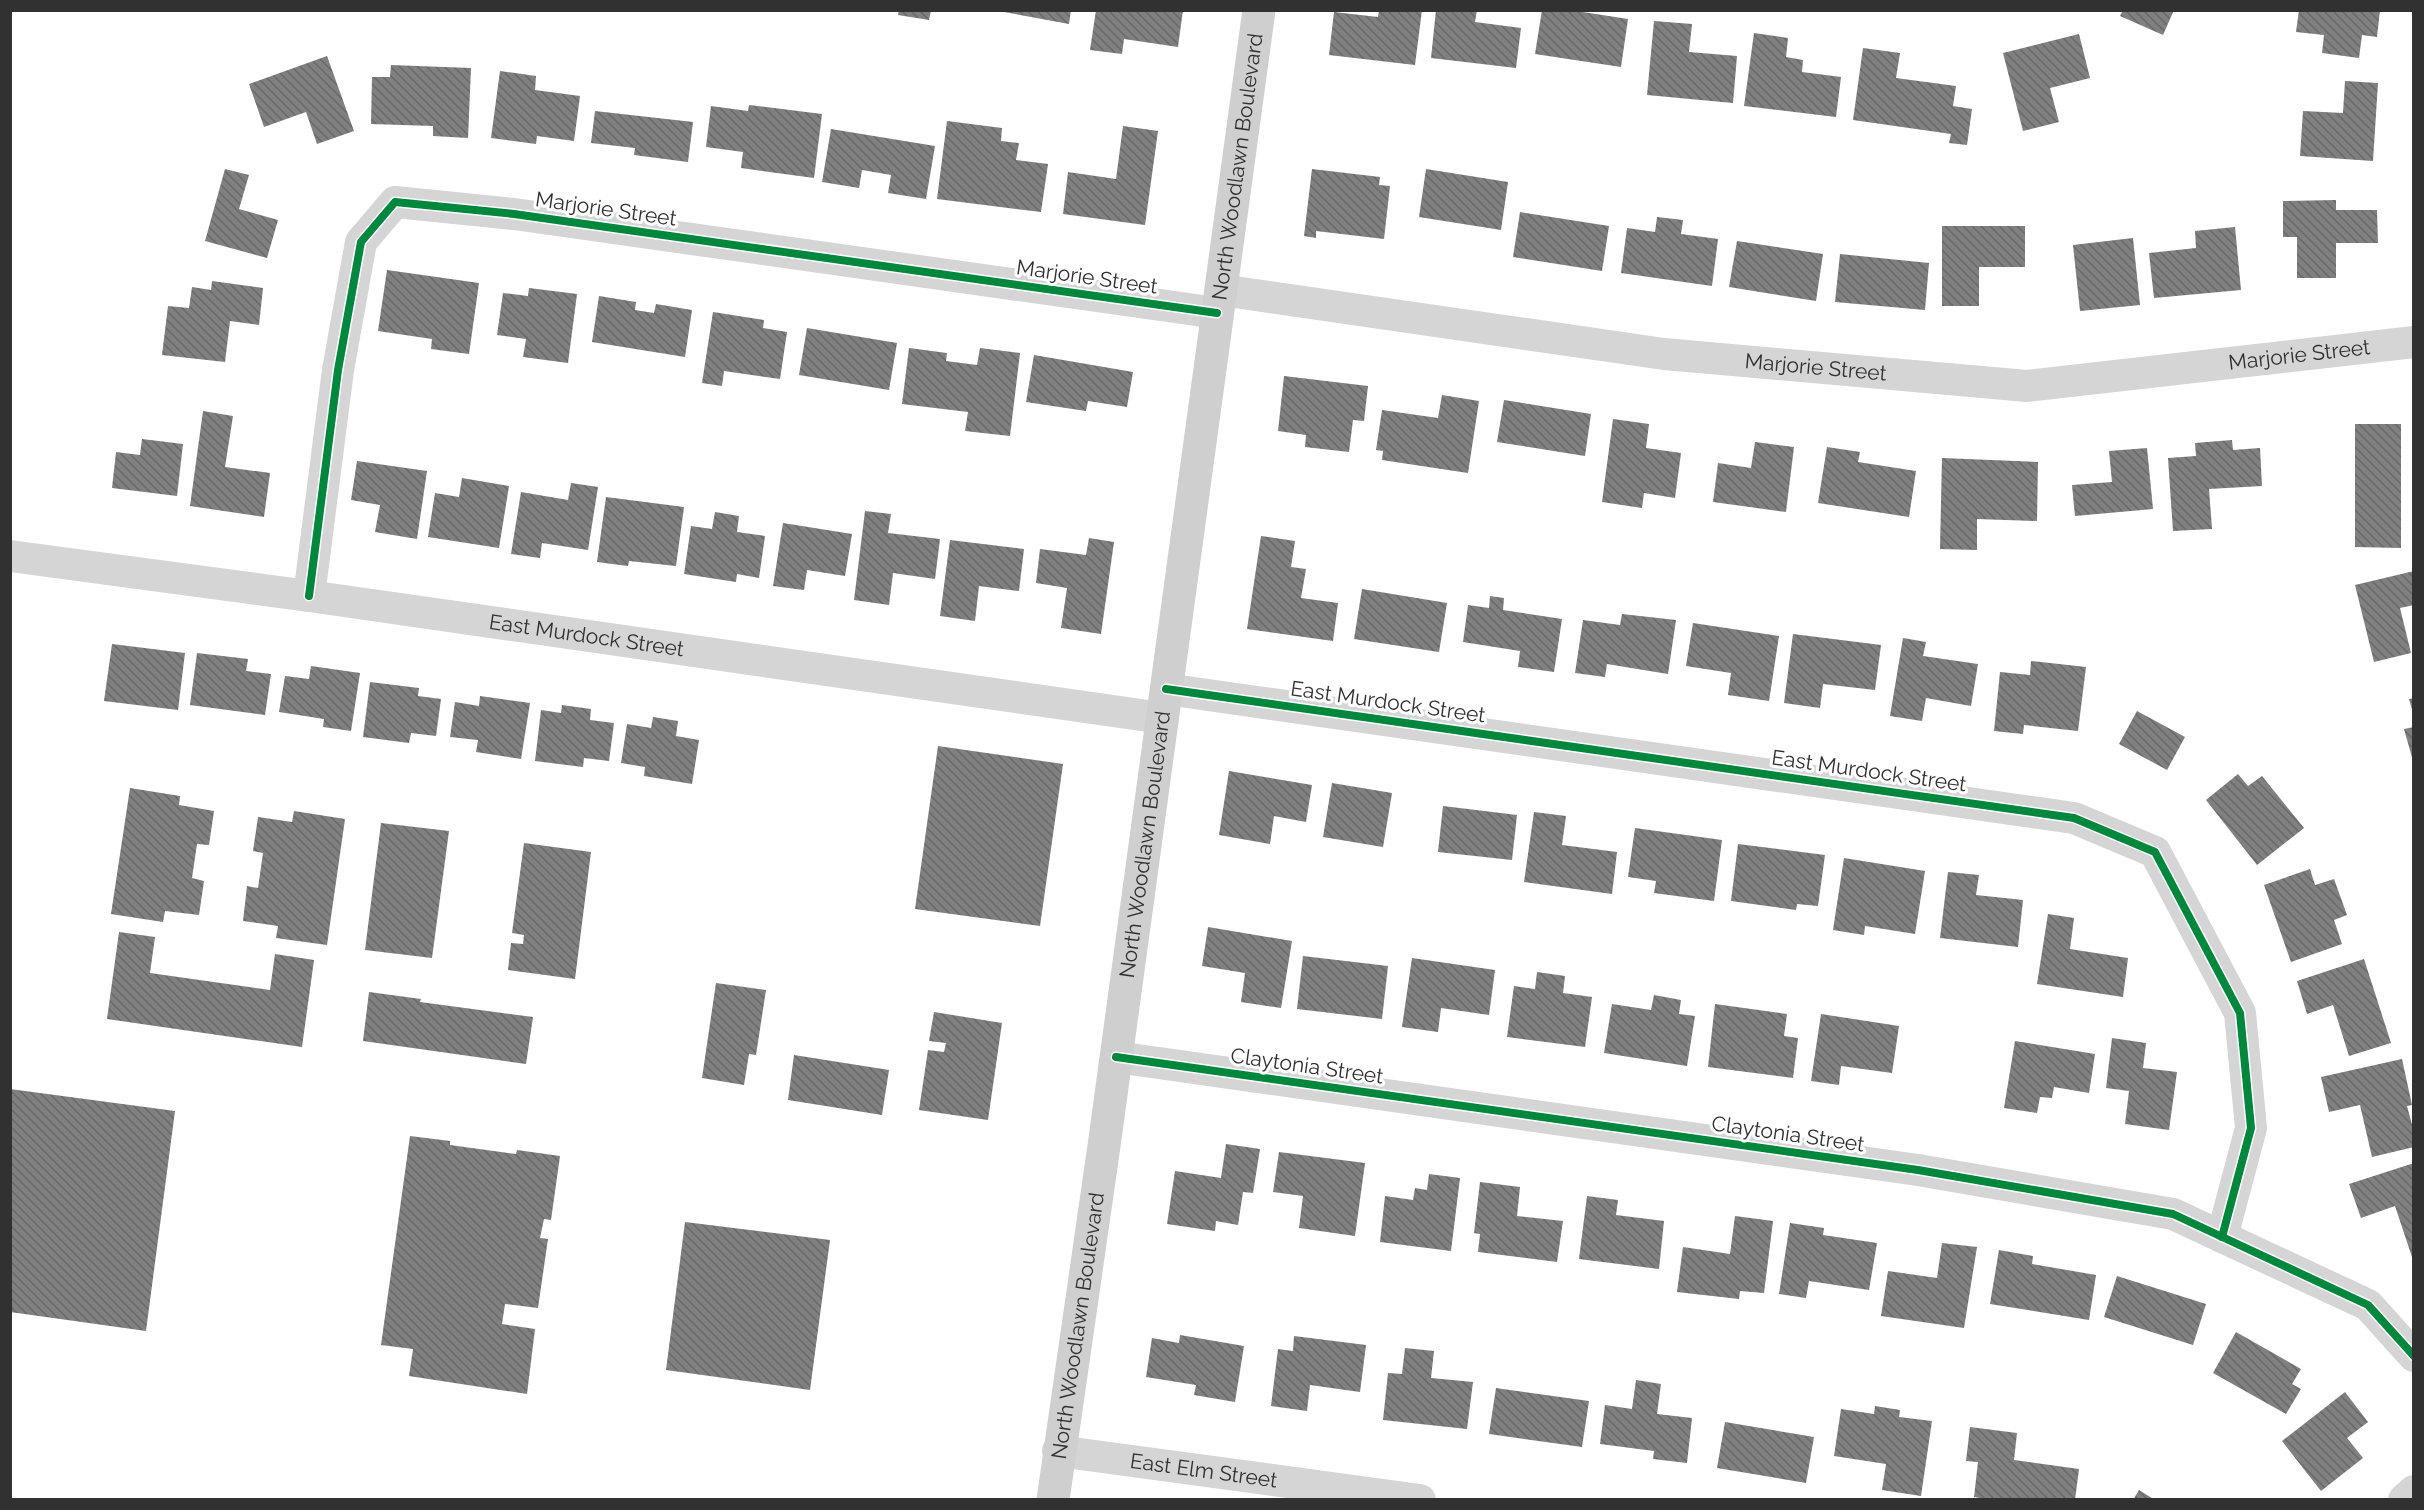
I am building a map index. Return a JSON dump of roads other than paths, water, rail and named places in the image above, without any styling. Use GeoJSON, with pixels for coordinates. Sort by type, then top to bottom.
{"type":"FeatureCollection","features":[{"type":"Feature","properties":{"kind":"main road","name":"North Woodlawn Boulevard"},"geometry":{"type":"LineString","coordinates":[[1053,1500],[1260,10]]}},
{"type":"Feature","properties":{"kind":"street","name":"Marjorie Street"},"geometry":{"type":"LineString","coordinates":[[309,596],[338,370],[361,242],[394,202],[514,214],[1219,302],[1664,354],[2027,386],[2414,342]]}},
{"type":"Feature","properties":{"kind":"street","name":"East Murdock Street"},"geometry":{"type":"LineString","coordinates":[[10,556],[309,596],[2074,818],[2154,852],[2240,1013],[2251,1128],[2222,1237]]}},
{"type":"Feature","properties":{"kind":"street","name":"Claytonia Street"},"geometry":{"type":"LineString","coordinates":[[1116,1057],[1918,1170],[2173,1215],[2368,1305],[2414,1356]]}},
{"type":"Feature","properties":{"kind":"street","name":"East Elm Street"},"geometry":{"type":"LineString","coordinates":[[1058,1451],[1420,1500]]}},
{"type":"Feature","properties":{"kind":"street"},"geometry":{"type":"LineString","coordinates":[[2403,1500],[2414,1491]]}}]}
